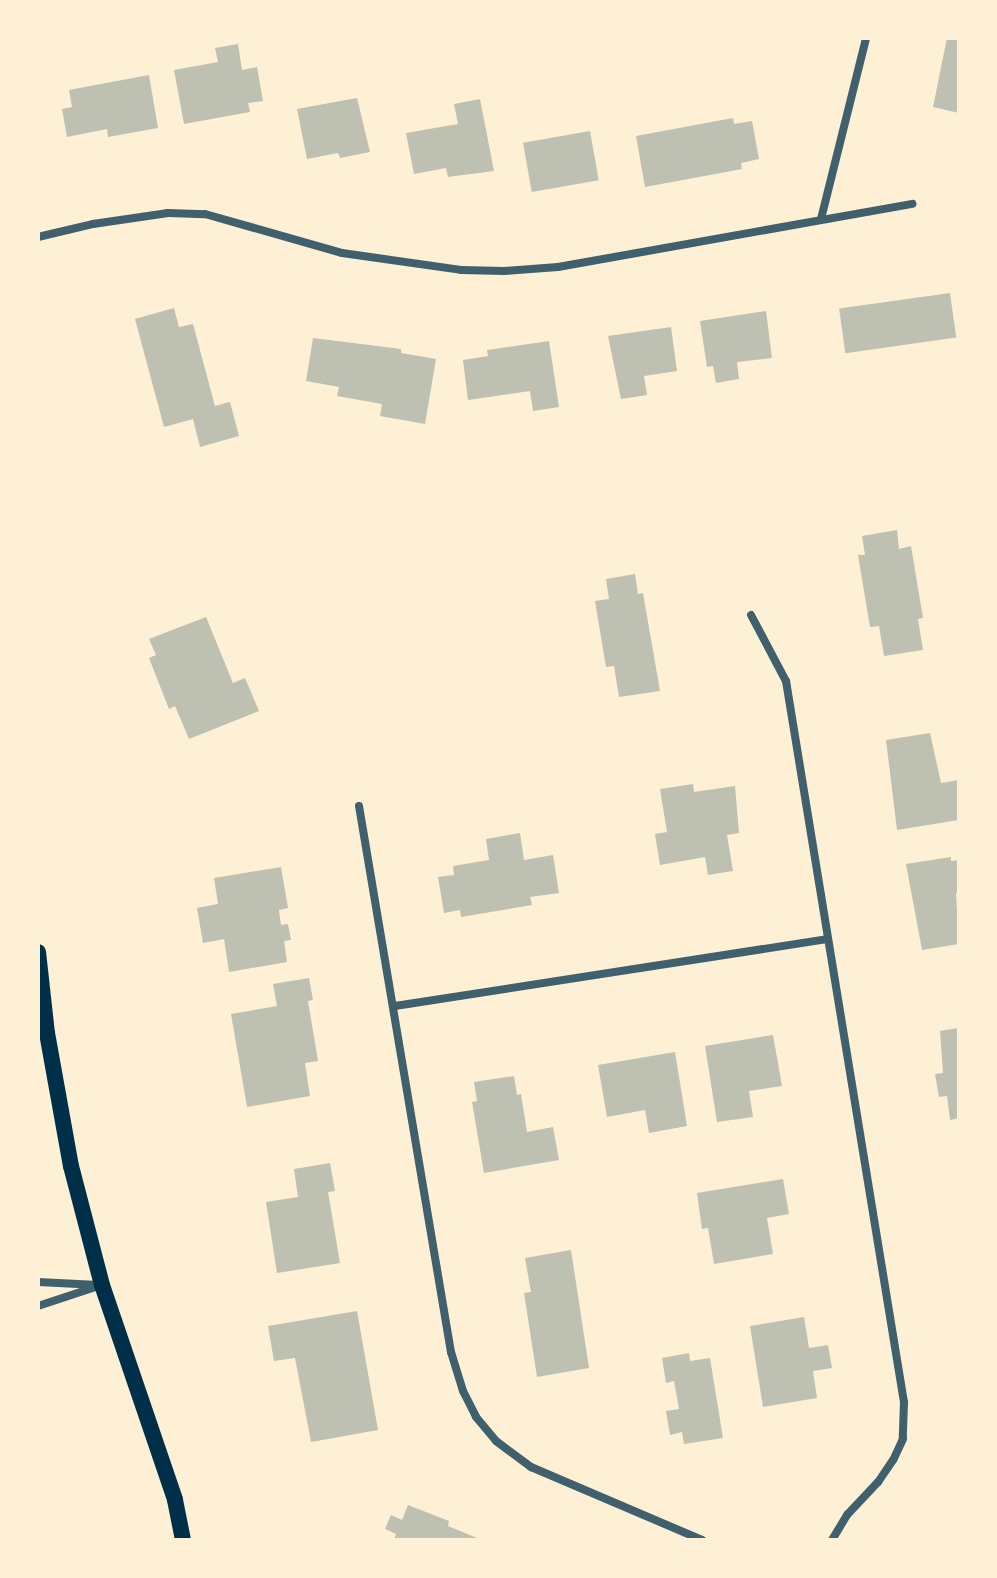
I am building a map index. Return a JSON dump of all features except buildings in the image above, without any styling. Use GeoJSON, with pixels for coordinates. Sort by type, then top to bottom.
{"type":"FeatureCollection","features":[{"type":"Feature","properties":{"kind":"main road"},"geometry":{"type":"LineString","coordinates":[[38,952],[47,1033],[71,1166],[102,1285],[175,1500],[183,1540]]}},
{"type":"Feature","properties":{"kind":"street"},"geometry":{"type":"LineString","coordinates":[[821,219],[866,38]]}},
{"type":"Feature","properties":{"kind":"street"},"geometry":{"type":"LineString","coordinates":[[38,237],[93,224],[168,213],[205,214],[342,253],[448,269],[504,271],[558,267],[912,204]]}},
{"type":"Feature","properties":{"kind":"street"},"geometry":{"type":"LineString","coordinates":[[751,615],[786,681],[904,1402],[903,1439],[893,1460],[878,1482],[847,1515],[832,1540]]}},
{"type":"Feature","properties":{"kind":"street"},"geometry":{"type":"LineString","coordinates":[[359,806],[451,1352],[463,1391],[476,1417],[496,1441],[531,1467],[702,1540]]}},
{"type":"Feature","properties":{"kind":"street"},"geometry":{"type":"LineString","coordinates":[[395,1006],[827,939]]}},
{"type":"Feature","properties":{"kind":"street"},"geometry":{"type":"LineString","coordinates":[[38,1282],[102,1285]]}},
{"type":"Feature","properties":{"kind":"street"},"geometry":{"type":"LineString","coordinates":[[38,1306],[102,1285]]}}]}
